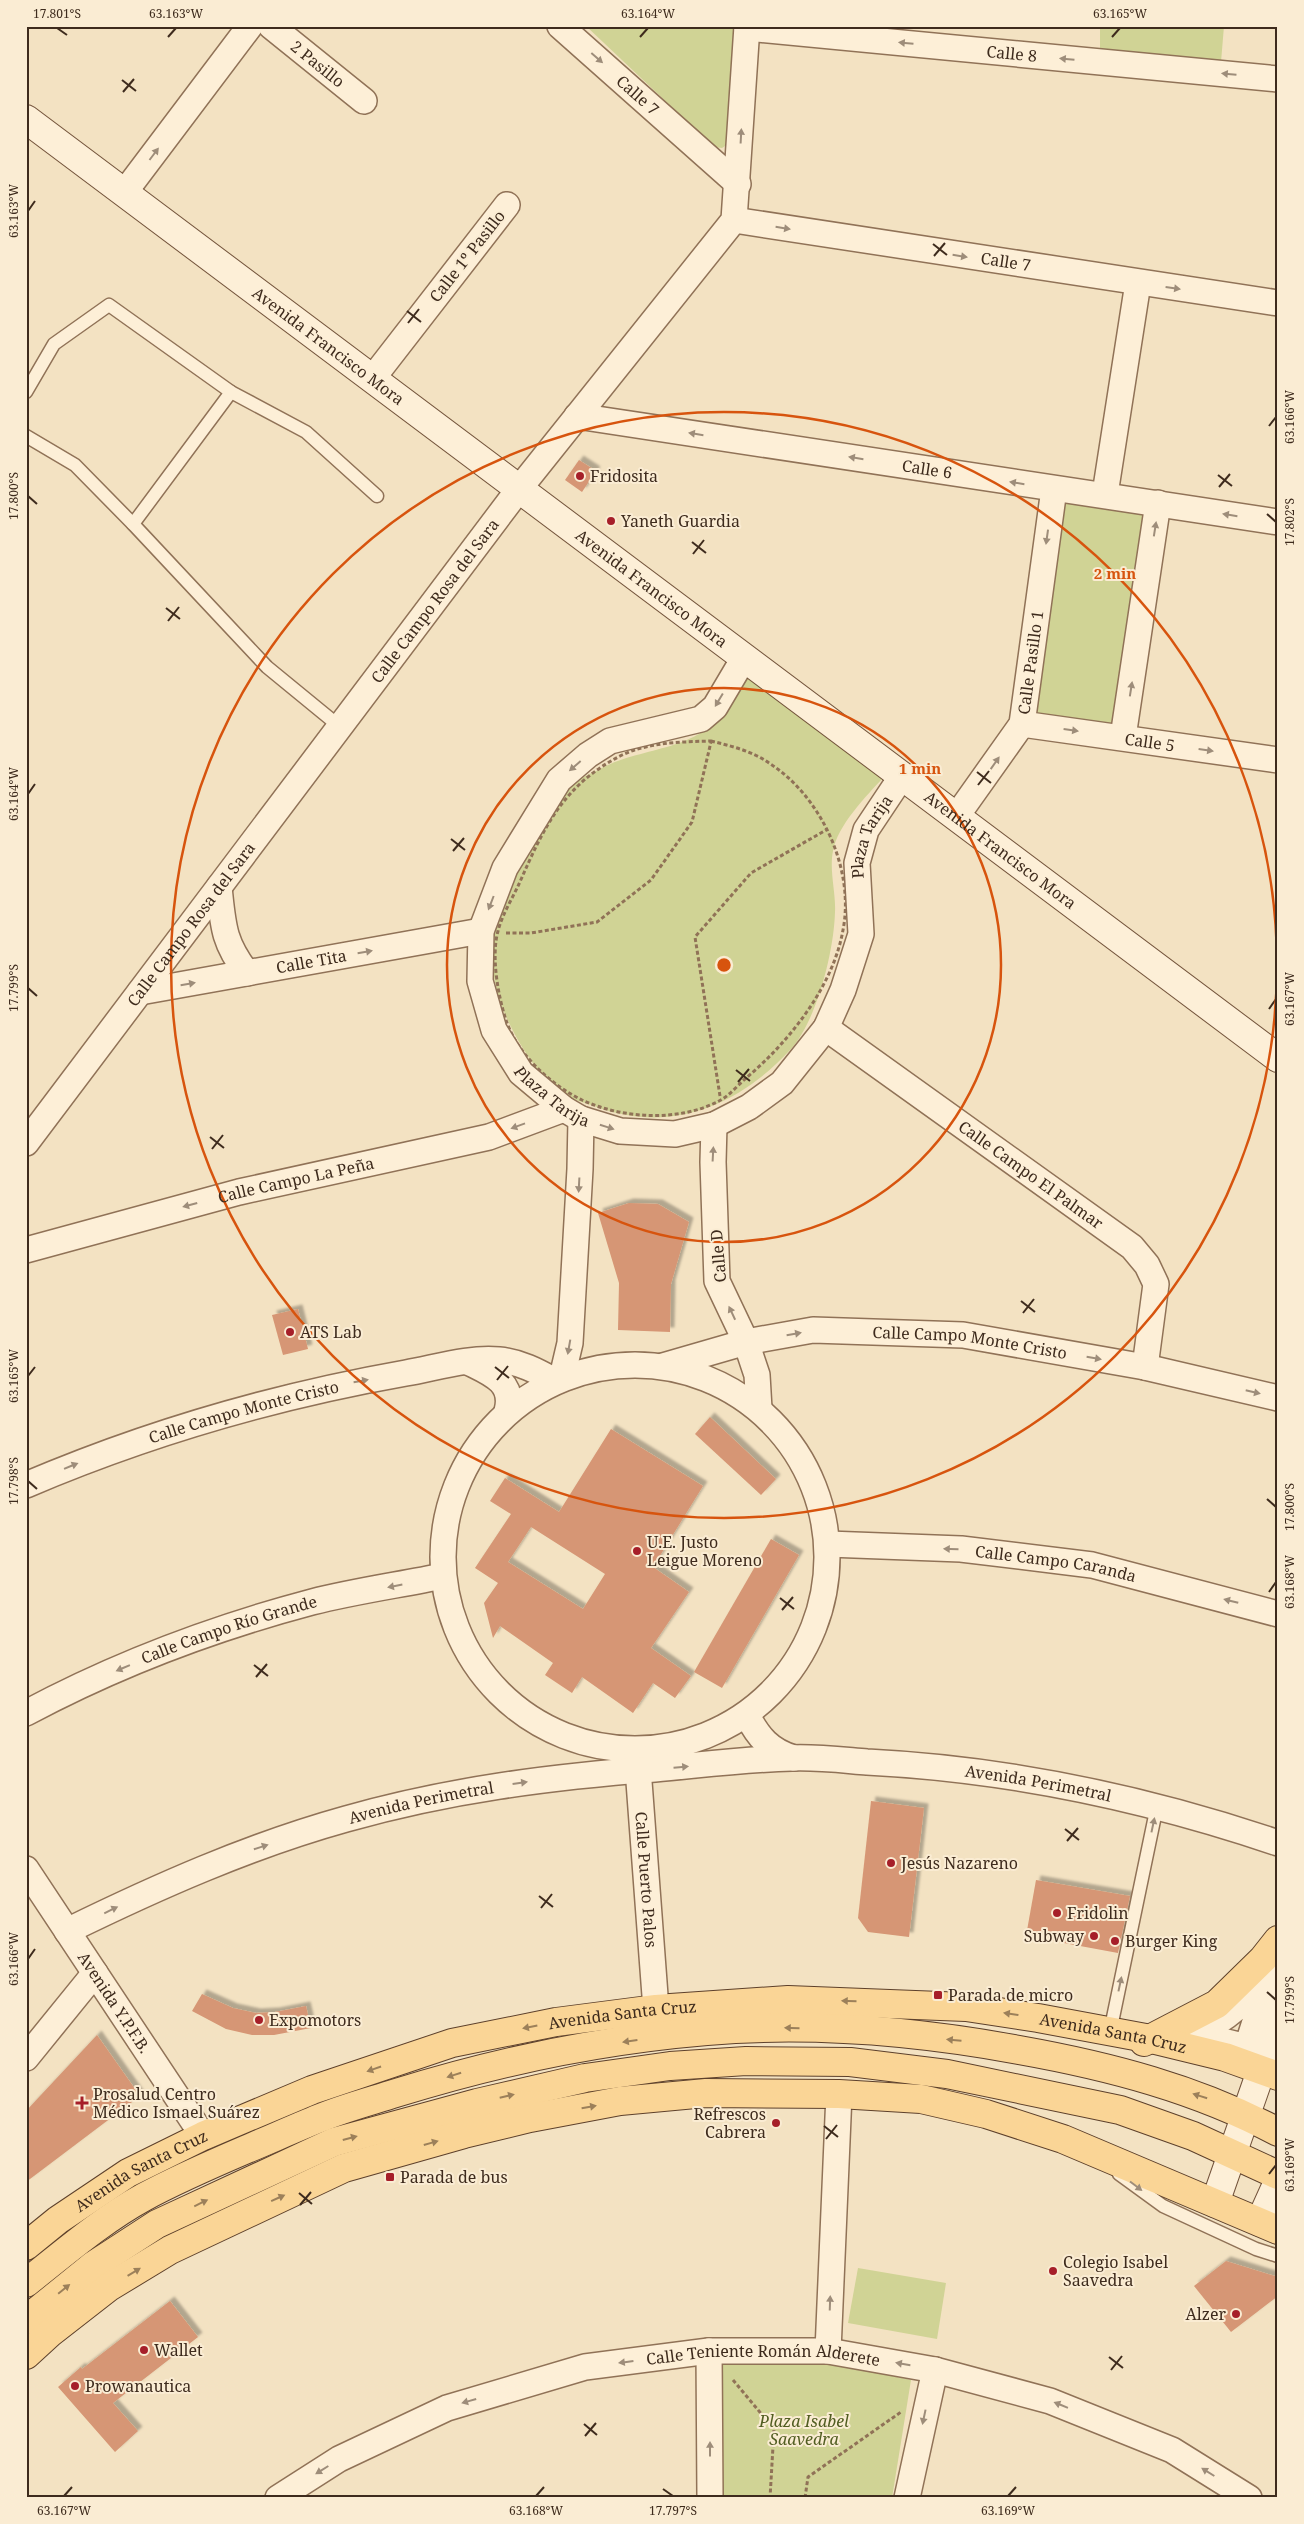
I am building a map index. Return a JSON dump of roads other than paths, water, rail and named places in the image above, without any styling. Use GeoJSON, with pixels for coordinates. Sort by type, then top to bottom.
{"type":"FeatureCollection","features":[{"type":"Feature","properties":{"kind":"main road"},"geometry":{"type":"LineString","coordinates":[[1088,2062],[1151,2039],[1217,2004],[1263,1959],[1278,1940]]}},
{"type":"Feature","properties":{"kind":"main road","name":"Avenida Santa Cruz"},"geometry":{"type":"LineString","coordinates":[[26,2246],[58,2220],[128,2173],[203,2136],[312,2090],[452,2043],[556,2022],[656,2009],[788,2000],[867,2002],[966,2008],[1038,2018],[1151,2039],[1225,2057],[1270,2073]]}},
{"type":"Feature","properties":{"kind":"main road","name":"Avenida Santa Cruz"},"geometry":{"type":"LineString","coordinates":[[26,2283],[78,2242],[142,2198],[323,2116],[462,2072],[559,2051],[658,2036],[734,2029],[790,2028],[859,2031],[972,2041],[1088,2062],[1208,2098],[1278,2132]]}},
{"type":"Feature","properties":{"kind":"main road"},"geometry":{"type":"LineString","coordinates":[[26,2320],[94,2265],[157,2224],[334,2142],[477,2103],[576,2080],[670,2066],[746,2061],[850,2062],[947,2074],[1120,2110],[1193,2136],[1278,2175]]}},
{"type":"Feature","properties":{"kind":"main road"},"geometry":{"type":"LineString","coordinates":[[26,2356],[50,2333],[109,2287],[170,2250],[344,2168],[464,2134],[530,2118],[620,2101],[706,2092],[839,2094],[921,2099],[986,2114],[1082,2147],[1269,2226]]}},
{"type":"Feature","properties":{"kind":"street"},"geometry":{"type":"LineString","coordinates":[[124,193],[250,26]]}},
{"type":"Feature","properties":{"kind":"street","name":"2 Pasillo"},"geometry":{"type":"LineString","coordinates":[[271,26],[364,101]]}},
{"type":"Feature","properties":{"kind":"street","name":"Calle 7"},"geometry":{"type":"LineString","coordinates":[[560,26],[738,184]]}},
{"type":"Feature","properties":{"kind":"street"},"geometry":{"type":"LineString","coordinates":[[734,220],[738,184],[747,27]]}},
{"type":"Feature","properties":{"kind":"street","name":"Calle 8"},"geometry":{"type":"LineString","coordinates":[[747,27],[1278,79]]}},
{"type":"Feature","properties":{"kind":"street","name":"Avenida Francisco Mora"},"geometry":{"type":"LineString","coordinates":[[26,119],[1278,1058]]}},
{"type":"Feature","properties":{"kind":"street","name":"Calle 1º Pasillo"},"geometry":{"type":"LineString","coordinates":[[372,379],[507,205]]}},
{"type":"Feature","properties":{"kind":"street","name":"Calle 7"},"geometry":{"type":"LineString","coordinates":[[734,220],[1278,304]]}},
{"type":"Feature","properties":{"kind":"street","name":"Calle Campo Rosa del Sara"},"geometry":{"type":"LineString","coordinates":[[26,1143],[519,489],[734,220]]}},
{"type":"Feature","properties":{"kind":"street"},"geometry":{"type":"LineString","coordinates":[[1105,494],[1138,283]]}},
{"type":"Feature","properties":{"kind":"street","name":"Calle 6"},"geometry":{"type":"LineString","coordinates":[[577,416],[1054,489],[1105,494],[1278,522]]}},
{"type":"Feature","properties":{"kind":"street","name":"Calle Pasillo 1"},"geometry":{"type":"LineString","coordinates":[[956,817],[1022,724],[1054,489]]}},
{"type":"Feature","properties":{"kind":"street"},"geometry":{"type":"LineString","coordinates":[[1123,738],[1158,503]]}},
{"type":"Feature","properties":{"kind":"street","name":"Plaza Tarija"},"geometry":{"type":"LineString","coordinates":[[744,658],[715,707],[701,719],[610,741],[588,755],[559,780],[505,868],[489,932],[480,981],[494,1030],[521,1073],[572,1114],[620,1131],[675,1134],[714,1125],[749,1107],[782,1083],[826,1028],[843,990],[861,934],[857,863],[866,830],[902,776]]}},
{"type":"Feature","properties":{"kind":"street","name":"Calle 5"},"geometry":{"type":"LineString","coordinates":[[1022,724],[1278,760]]}},
{"type":"Feature","properties":{"kind":"street"},"geometry":{"type":"LineString","coordinates":[[219,887],[223,928],[231,952],[247,973]]}},
{"type":"Feature","properties":{"kind":"street","name":"Calle Tita"},"geometry":{"type":"LineString","coordinates":[[140,992],[489,932]]}},
{"type":"Feature","properties":{"kind":"street","name":"Calle Campo El Palmar"},"geometry":{"type":"LineString","coordinates":[[826,1028],[1132,1247],[1147,1265],[1156,1284],[1145,1367]]}},
{"type":"Feature","properties":{"kind":"street"},"geometry":{"type":"LineString","coordinates":[[559,1379],[570,1343],[580,1169],[572,1114]]}},
{"type":"Feature","properties":{"kind":"street","name":"Calle Campo La Peña"},"geometry":{"type":"LineString","coordinates":[[26,1250],[239,1192],[489,1137],[572,1114]]}},
{"type":"Feature","properties":{"kind":"street","name":"Calle D"},"geometry":{"type":"LineString","coordinates":[[714,1125],[713,1162],[717,1281],[746,1342],[757,1376],[759,1409]]}},
{"type":"Feature","properties":{"kind":"street","name":"Calle Campo Monte Cristo"},"geometry":{"type":"LineString","coordinates":[[663,1366],[746,1342],[813,1330],[963,1335],[1145,1367],[1278,1398]]}},
{"type":"Feature","properties":{"kind":"street","name":"Calle Campo Monte Cristo"},"geometry":{"type":"LineString","coordinates":[[26,1485],[76,1464],[204,1420],[335,1386],[468,1362],[498,1360],[528,1366],[559,1379]]}},
{"type":"Feature","properties":{"kind":"street"},"geometry":{"type":"LineString","coordinates":[[468,1362],[502,1381],[509,1398],[507,1411]]}},
{"type":"Feature","properties":{"kind":"street"},"geometry":{"type":"LineString","coordinates":[[612,1365],[663,1366],[714,1381],[759,1409],[807,1470],[828,1544],[825,1593],[810,1640],[783,1681],[747,1715],[695,1740],[638,1760],[580,1742],[528,1717],[486,1679],[457,1630],[442,1576],[446,1514],[468,1458],[507,1411],[530,1394],[559,1379],[612,1365]]}},
{"type":"Feature","properties":{"kind":"street","name":"Calle Campo Caranda"},"geometry":{"type":"LineString","coordinates":[[828,1544],[961,1549],[1092,1565],[1278,1614]]}},
{"type":"Feature","properties":{"kind":"street","name":"Calle Campo Río Grande"},"geometry":{"type":"LineString","coordinates":[[26,1713],[64,1693],[186,1641],[313,1602],[442,1576]]}},
{"type":"Feature","properties":{"kind":"street","name":"Avenida Perimetral"},"geometry":{"type":"LineString","coordinates":[[747,1715],[754,1730],[765,1743],[778,1754],[794,1758]]}},
{"type":"Feature","properties":{"kind":"street","name":"Avenida Perimetral"},"geometry":{"type":"LineString","coordinates":[[67,1931],[156,1888],[248,1851],[343,1819],[440,1794],[608,1772],[638,1760],[794,1758],[916,1764],[963,1770],[1038,1780],[1158,1806],[1278,1843]]}},
{"type":"Feature","properties":{"kind":"street","name":"Calle Puerto Palos"},"geometry":{"type":"LineString","coordinates":[[638,1760],[656,2009]]}},
{"type":"Feature","properties":{"kind":"street","name":"Avenida Y.P.F.B."},"geometry":{"type":"LineString","coordinates":[[26,1869],[203,2136]]}},
{"type":"Feature","properties":{"kind":"street"},"geometry":{"type":"LineString","coordinates":[[26,2058],[95,1973]]}},
{"type":"Feature","properties":{"kind":"street"},"geometry":{"type":"LineString","coordinates":[[1215,2203],[1245,2115],[1270,2073],[1278,2008]]}},
{"type":"Feature","properties":{"kind":"street"},"geometry":{"type":"LineString","coordinates":[[828,2352],[839,2094]]}},
{"type":"Feature","properties":{"kind":"street"},"geometry":{"type":"LineString","coordinates":[[1269,2226],[1278,2182]]}},
{"type":"Feature","properties":{"kind":"street"},"geometry":{"type":"LineString","coordinates":[[709,2351],[710,2498]]}},
{"type":"Feature","properties":{"kind":"street","name":"Calle Teniente Román Alderete"},"geometry":{"type":"LineString","coordinates":[[278,2498],[339,2459],[447,2408],[585,2367],[709,2351],[828,2352],[932,2380],[1050,2400],[1172,2450],[1249,2498]]}},
{"type":"Feature","properties":{"kind":"street"},"geometry":{"type":"LineString","coordinates":[[907,2498],[932,2380]]}},
{"type":"Feature","properties":{"kind":"lane"},"geometry":{"type":"LineString","coordinates":[[26,392],[54,344],[109,305],[231,392],[306,432],[377,496]]}},
{"type":"Feature","properties":{"kind":"lane"},"geometry":{"type":"LineString","coordinates":[[133,524],[231,392]]}},
{"type":"Feature","properties":{"kind":"lane"},"geometry":{"type":"LineString","coordinates":[[26,436],[74,464],[133,524],[267,668],[339,726]]}},
{"type":"Feature","properties":{"kind":"lane"},"geometry":{"type":"LineString","coordinates":[[1110,2032],[1158,1806]]}},
{"type":"Feature","properties":{"kind":"lane"},"geometry":{"type":"LineString","coordinates":[[1082,2147],[1163,2206],[1256,2249],[1278,2256]]}},
{"type":"Feature","properties":{"kind":"place","name":"Fridosita"},"geometry":{"type":"Point","coordinates":[580,476]}},
{"type":"Feature","properties":{"kind":"place","name":"Yaneth Guardia"},"geometry":{"type":"Point","coordinates":[611,521]}},
{"type":"Feature","properties":{"kind":"place","name":"ATS Lab"},"geometry":{"type":"Point","coordinates":[290,1332]}},
{"type":"Feature","properties":{"kind":"place","name":"U.E. Justo Leigue Moreno"},"geometry":{"type":"Point","coordinates":[637,1551]}},
{"type":"Feature","properties":{"kind":"place","name":"Jesús Nazareno"},"geometry":{"type":"Point","coordinates":[891,1863]}},
{"type":"Feature","properties":{"kind":"place","name":"Fridolin"},"geometry":{"type":"Point","coordinates":[1057,1913]}},
{"type":"Feature","properties":{"kind":"place","name":"Subway"},"geometry":{"type":"Point","coordinates":[1094,1936]}},
{"type":"Feature","properties":{"kind":"place","name":"Burger King"},"geometry":{"type":"Point","coordinates":[1115,1941]}},
{"type":"Feature","properties":{"kind":"place","name":"Parada de micro"},"geometry":{"type":"Point","coordinates":[938,1995]}},
{"type":"Feature","properties":{"kind":"place","name":"Expomotors"},"geometry":{"type":"Point","coordinates":[259,2020]}},
{"type":"Feature","properties":{"kind":"place","name":"Prosalud Centro Médico Ismael Suárez"},"geometry":{"type":"Point","coordinates":[82,2103]}},
{"type":"Feature","properties":{"kind":"place","name":"Refrescos Cabrera"},"geometry":{"type":"Point","coordinates":[776,2123]}},
{"type":"Feature","properties":{"kind":"place","name":"Parada de bus"},"geometry":{"type":"Point","coordinates":[390,2177]}},
{"type":"Feature","properties":{"kind":"place","name":"Colegio Isabel Saavedra"},"geometry":{"type":"Point","coordinates":[1053,2271]}},
{"type":"Feature","properties":{"kind":"place","name":"Alzer"},"geometry":{"type":"Point","coordinates":[1236,2314]}},
{"type":"Feature","properties":{"kind":"place","name":"Wallet"},"geometry":{"type":"Point","coordinates":[144,2350]}},
{"type":"Feature","properties":{"kind":"place","name":"Prowanautica"},"geometry":{"type":"Point","coordinates":[75,2386]}},
{"type":"Feature","properties":{"kind":"park label","name":"Plaza Isabel Saavedra"},"geometry":{"type":"Point","coordinates":[804,2430]}}]}
